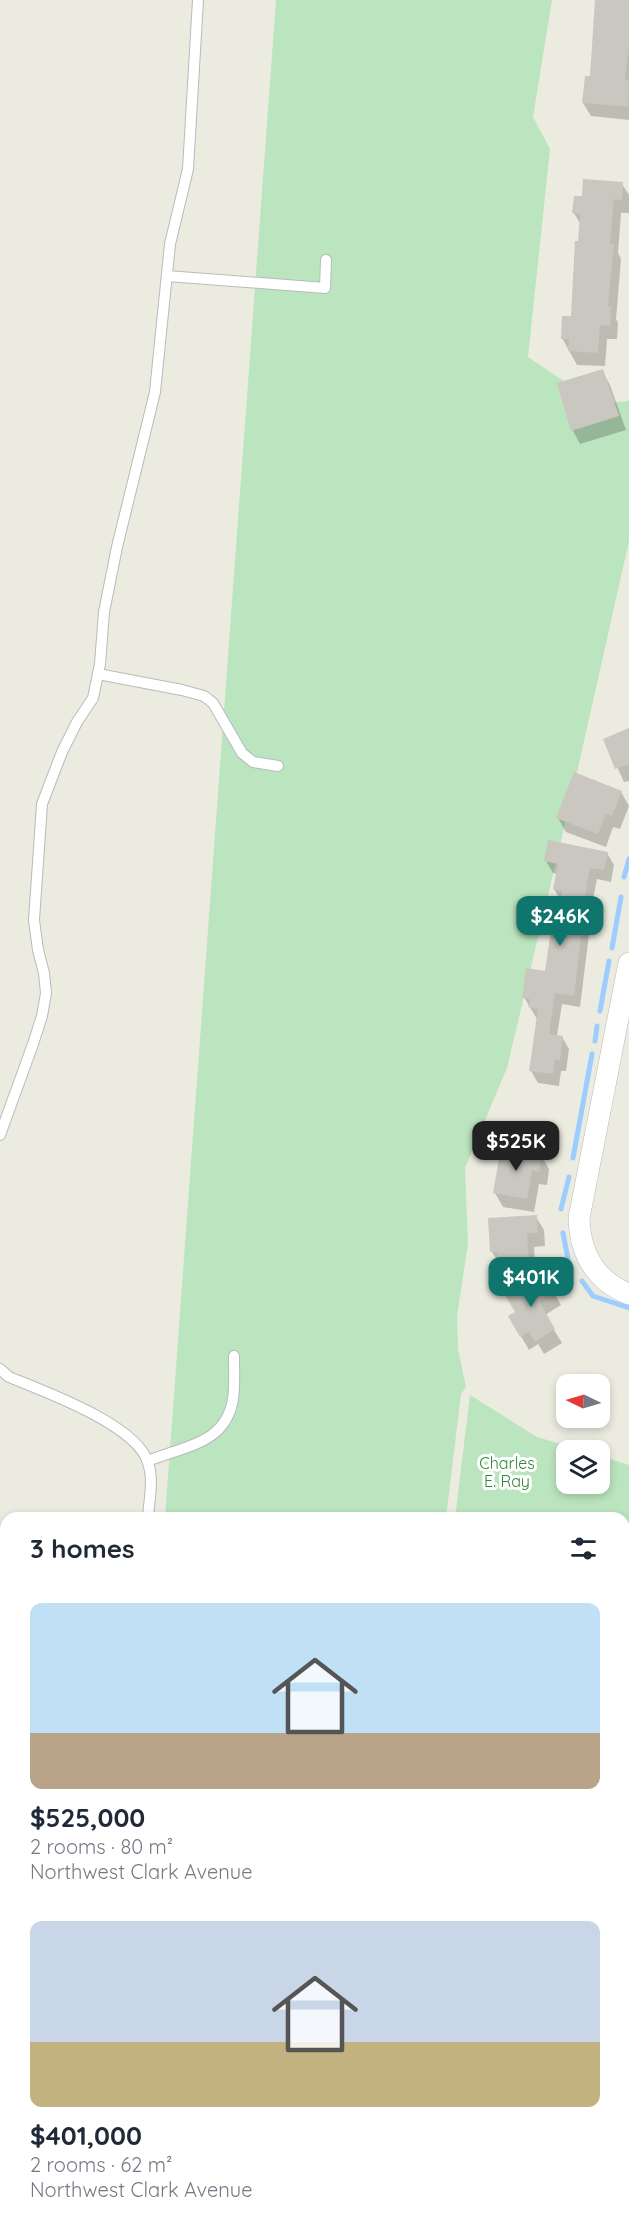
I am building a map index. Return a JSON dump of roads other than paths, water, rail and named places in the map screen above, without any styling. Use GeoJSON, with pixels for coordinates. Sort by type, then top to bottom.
{"type":"FeatureCollection","features":[{"type":"Feature","properties":{"kind":"street"},"geometry":{"type":"LineString","coordinates":[[624,1292],[606,1282],[587,1258],[580,1234],[579,1218],[629,963]]}},
{"type":"Feature","properties":{"kind":"lane"},"geometry":{"type":"LineString","coordinates":[[0,1135],[33,1044],[42,1016],[46,993],[45,973],[38,950],[34,920],[42,804],[62,752],[77,722],[93,698],[98,674],[104,612],[155,392],[170,244],[188,169],[198,0]]}},
{"type":"Feature","properties":{"kind":"lane"},"geometry":{"type":"LineString","coordinates":[[167,276],[325,288],[326,260]]}},
{"type":"Feature","properties":{"kind":"lane"},"geometry":{"type":"LineString","coordinates":[[98,674],[204,696],[213,704],[242,753],[253,762],[278,766]]}},
{"type":"Feature","properties":{"kind":"lane"},"geometry":{"type":"LineString","coordinates":[[148,1461],[201,1441],[221,1428],[229,1416],[233,1398],[234,1356]]}},
{"type":"Feature","properties":{"kind":"lane"},"geometry":{"type":"LineString","coordinates":[[0,1369],[9,1377],[85,1408],[137,1444],[148,1461],[151,1482],[148,1512]]}},
{"type":"Feature","properties":{"kind":"waterway"},"geometry":{"type":"LineString","coordinates":[[624,877],[629,859]]}},
{"type":"Feature","properties":{"kind":"waterway"},"geometry":{"type":"LineString","coordinates":[[612,948],[621,897]]}},
{"type":"Feature","properties":{"kind":"waterway"},"geometry":{"type":"LineString","coordinates":[[600,1011],[609,961]]}},
{"type":"Feature","properties":{"kind":"waterway"},"geometry":{"type":"LineString","coordinates":[[595,1041],[597,1026]]}},
{"type":"Feature","properties":{"kind":"waterway"},"geometry":{"type":"LineString","coordinates":[[573,1158],[592,1054]]}},
{"type":"Feature","properties":{"kind":"waterway"},"geometry":{"type":"LineString","coordinates":[[561,1209],[569,1177]]}},
{"type":"Feature","properties":{"kind":"waterway"},"geometry":{"type":"LineString","coordinates":[[563,1233],[568,1259]]}},
{"type":"Feature","properties":{"kind":"waterway"},"geometry":{"type":"LineString","coordinates":[[582,1281],[593,1296],[629,1308]]}},
{"type":"Feature","properties":{"kind":"park label","name":"Charles E. Ray"},"geometry":{"type":"Point","coordinates":[507,1472]}}]}
